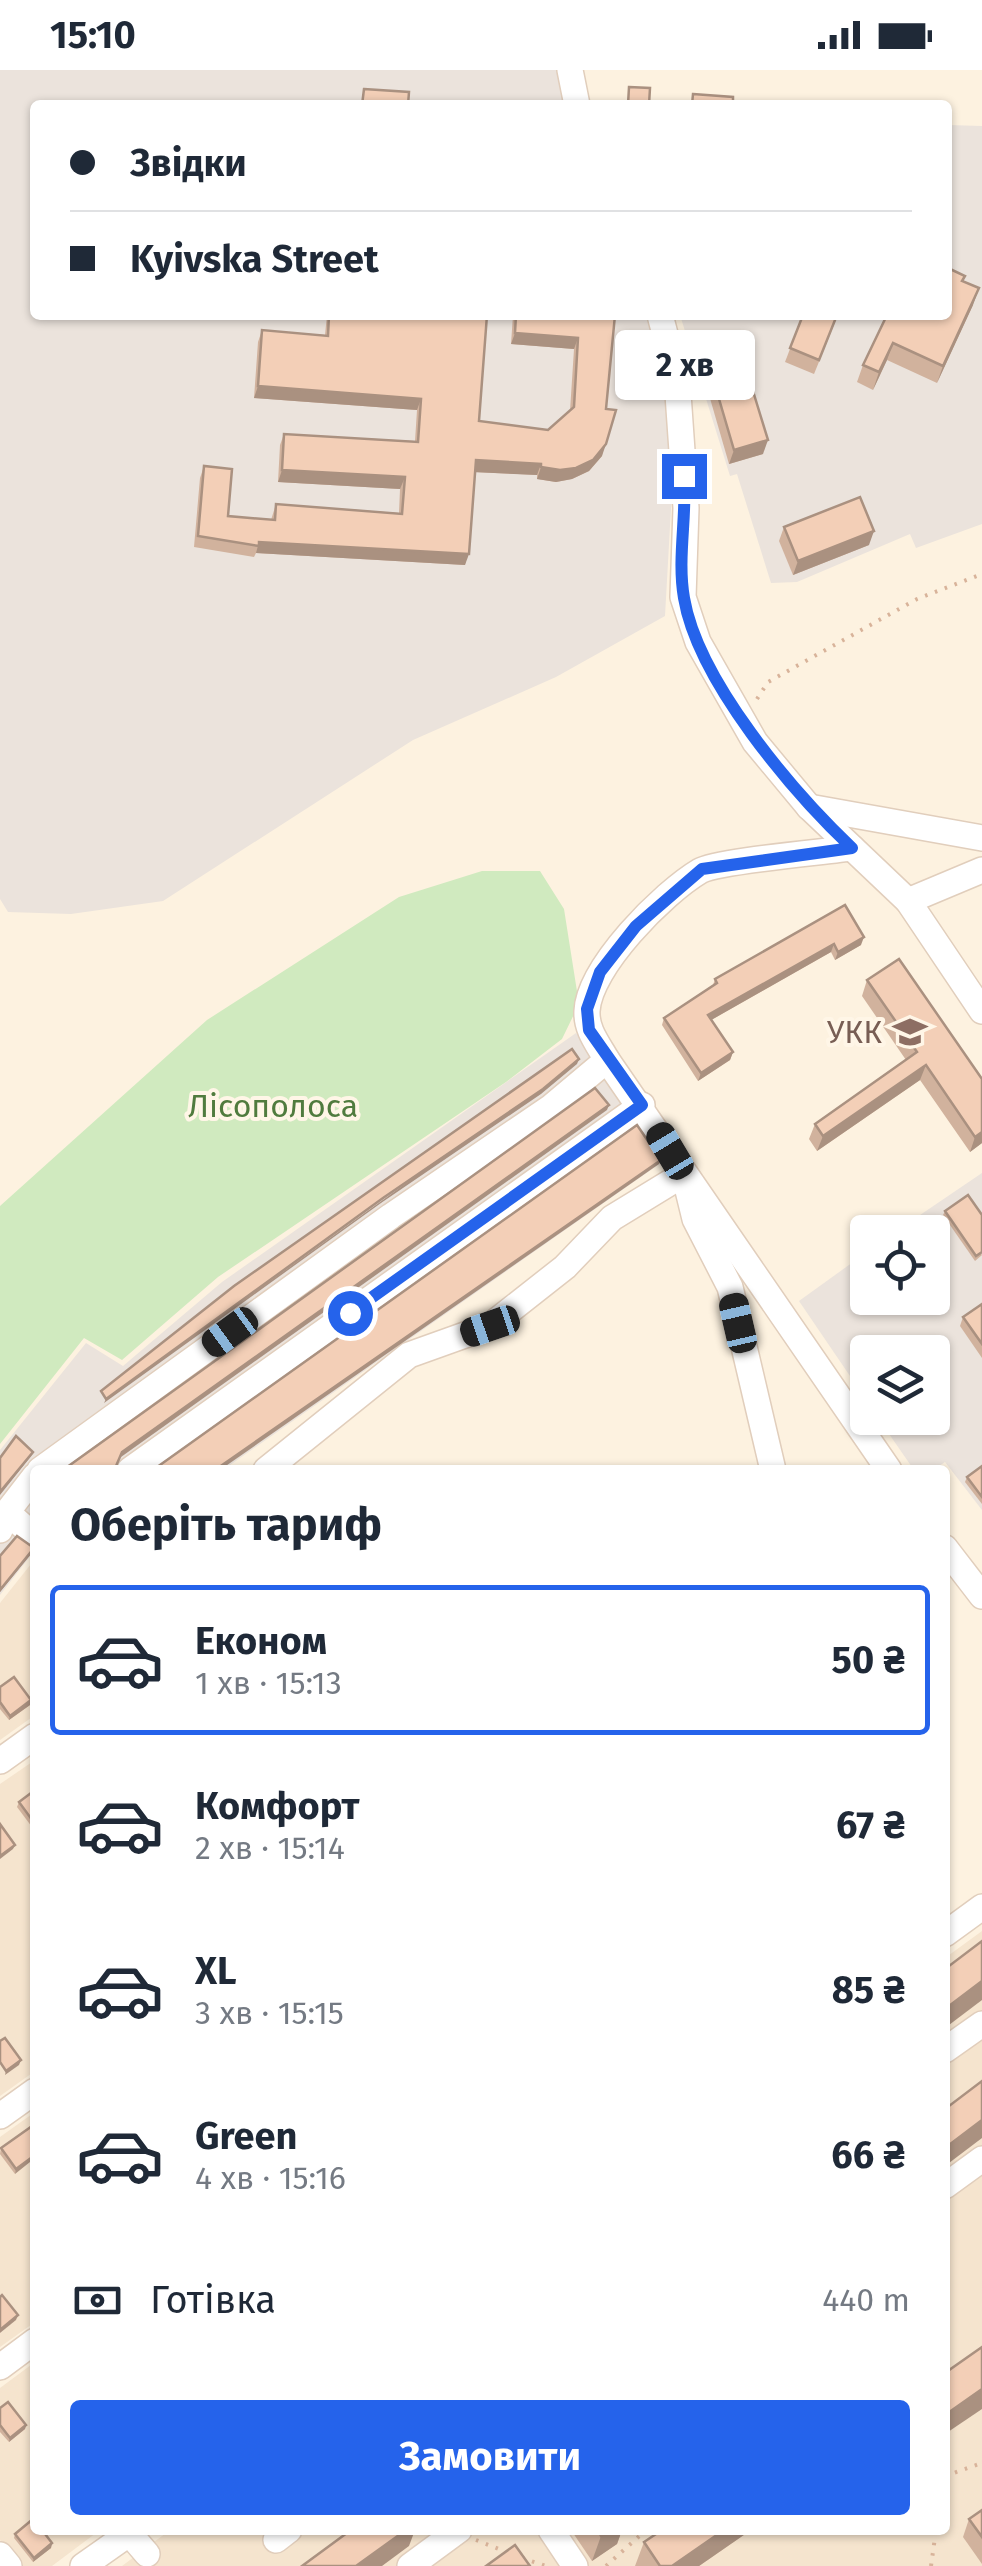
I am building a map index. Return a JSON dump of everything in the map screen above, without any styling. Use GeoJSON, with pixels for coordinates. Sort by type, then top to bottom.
{"type":"FeatureCollection","features":[{"type":"Feature","properties":{"kind":"street"},"geometry":{"type":"LineString","coordinates":[[570,70],[576,100]]}},
{"type":"Feature","properties":{"kind":"street"},"geometry":{"type":"LineString","coordinates":[[661,320],[677,380],[686,508],[683,597],[698,642],[755,742],[809,807],[908,901],[982,1010]]}},
{"type":"Feature","properties":{"kind":"street"},"geometry":{"type":"LineString","coordinates":[[809,807],[982,838]]}},
{"type":"Feature","properties":{"kind":"street"},"geometry":{"type":"LineString","coordinates":[[852,848],[702,869],[636,926],[600,972],[587,1009],[589,1030],[607,1060],[642,1105],[684,1174],[886,1465]]}},
{"type":"Feature","properties":{"kind":"street"},"geometry":{"type":"LineString","coordinates":[[908,901],[982,870]]}},
{"type":"Feature","properties":{"kind":"street"},"geometry":{"type":"LineString","coordinates":[[47,1465],[391,1216],[551,1107],[607,1060]]}},
{"type":"Feature","properties":{"kind":"street"},"geometry":{"type":"LineString","coordinates":[[137,1465],[642,1105]]}},
{"type":"Feature","properties":{"kind":"street"},"geometry":{"type":"LineString","coordinates":[[272,1465],[409,1355],[490,1326],[565,1267],[612,1218],[684,1174]]}},
{"type":"Feature","properties":{"kind":"street"},"geometry":{"type":"LineString","coordinates":[[684,1174],[695,1219],[730,1287],[773,1465]]}},
{"type":"Feature","properties":{"kind":"street"},"geometry":{"type":"LineString","coordinates":[[30,1483],[4,1521],[30,1534]]}},
{"type":"Feature","properties":{"kind":"street"},"geometry":{"type":"LineString","coordinates":[[950,1554],[982,1596]]}},
{"type":"Feature","properties":{"kind":"street"},"geometry":{"type":"LineString","coordinates":[[0,1761],[30,1740]]}},
{"type":"Feature","properties":{"kind":"street"},"geometry":{"type":"LineString","coordinates":[[950,1930],[982,1907]]}},
{"type":"Feature","properties":{"kind":"street"},"geometry":{"type":"LineString","coordinates":[[950,2046],[982,2024]]}},
{"type":"Feature","properties":{"kind":"street"},"geometry":{"type":"LineString","coordinates":[[0,2116],[30,2095]]}},
{"type":"Feature","properties":{"kind":"street"},"geometry":{"type":"LineString","coordinates":[[950,2182],[982,2158]]}},
{"type":"Feature","properties":{"kind":"street"},"geometry":{"type":"LineString","coordinates":[[0,2367],[30,2345]]}},
{"type":"Feature","properties":{"kind":"street"},"geometry":{"type":"LineString","coordinates":[[82,2566],[128,2535]]}},
{"type":"Feature","properties":{"kind":"street"},"geometry":{"type":"LineString","coordinates":[[134,2535],[147,2554]]}},
{"type":"Feature","properties":{"kind":"street"},"geometry":{"type":"LineString","coordinates":[[410,2566],[453,2535]]}},
{"type":"Feature","properties":{"kind":"street"},"geometry":{"type":"LineString","coordinates":[[554,2535],[576,2566]]}},
{"type":"Feature","properties":{"kind":"street"},"geometry":{"type":"LineString","coordinates":[[0,2554],[9,2566]]}},
{"type":"Feature","properties":{"kind":"path"},"geometry":{"type":"LineString","coordinates":[[743,720],[768,682],[916,599],[982,574]]}},
{"type":"Feature","properties":{"kind":"path"},"geometry":{"type":"LineString","coordinates":[[950,2474],[982,2463]]}},
{"type":"Feature","properties":{"kind":"path"},"geometry":{"type":"LineString","coordinates":[[467,2535],[491,2548],[546,2566]]}},
{"type":"Feature","properties":{"kind":"path"},"geometry":{"type":"LineString","coordinates":[[606,2566],[640,2535]]}},
{"type":"Feature","properties":{"kind":"path"},"geometry":{"type":"LineString","coordinates":[[931,2566],[935,2535]]}},
{"type":"Feature","properties":{"kind":"shaded area"},"geometry":{"type":"Polygon","coordinates":[[[0,70],[570,70],[576,100],[30,100],[30,320],[660,320],[673,473],[665,616],[556,677],[413,740],[163,901],[71,914],[8,912],[0,899],[0,70]]]}},
{"type":"Feature","properties":{"kind":"shaded area"},"geometry":{"type":"Polygon","coordinates":[[[952,125],[982,126],[982,524],[916,548],[910,534],[797,582],[771,583],[737,474],[730,476],[682,320],[952,320],[952,125]]]}},
{"type":"Feature","properties":{"kind":"shaded area"},"geometry":{"type":"Polygon","coordinates":[[[576,1033],[665,1160],[230,1465],[30,1465],[30,1556],[0,1595],[0,1450],[86,1343],[123,1366],[222,1282],[576,1033]]]}},
{"type":"Feature","properties":{"kind":"shaded area"},"geometry":{"type":"Polygon","coordinates":[[[982,1173],[982,1510],[950,1465],[911,1465],[890,1435],[950,1435],[950,1335],[850,1335],[850,1376],[799,1301],[850,1264],[850,1315],[950,1315],[950,1215],[920,1215],[982,1173]]]}},
{"type":"Feature","properties":{"kind":"shaded area"},"geometry":{"type":"Polygon","coordinates":[[[30,1565],[30,1719],[0,1740],[0,1603],[30,1565]]]}},
{"type":"Feature","properties":{"kind":"shaded area"},"geometry":{"type":"Polygon","coordinates":[[[30,1763],[30,2075],[0,2096],[0,1784],[30,1763]]]}},
{"type":"Feature","properties":{"kind":"shaded area"},"geometry":{"type":"Polygon","coordinates":[[[982,1931],[982,2566],[122,2566],[163,2535],[950,2535],[950,1954],[982,1931]]]}},
{"type":"Feature","properties":{"kind":"shaded area"},"geometry":{"type":"Polygon","coordinates":[[[30,2116],[30,2326],[0,2347],[0,2137],[30,2116]]]}},
{"type":"Feature","properties":{"kind":"shaded area"},"geometry":{"type":"Polygon","coordinates":[[[30,2366],[30,2535],[93,2535],[52,2566],[20,2566],[0,2540],[0,2388],[30,2366]]]}},
{"type":"Feature","properties":{"kind":"green space","name":"Лісополоса"},"geometry":{"type":"Polygon","coordinates":[[[482,871],[540,871],[564,909],[579,1004],[562,1039],[506,1082],[218,1277],[122,1360],[84,1338],[0,1444],[0,1206],[207,1020],[399,897],[482,871]]]}},
{"type":"Feature","properties":{"kind":"building"},"geometry":{"type":"Polygon","coordinates":[[[629,87],[650,88],[649,100],[628,100],[629,87]]]}},
{"type":"Feature","properties":{"kind":"building"},"geometry":{"type":"Polygon","coordinates":[[[364,89],[409,92],[408,100],[363,100],[364,89]]]}},
{"type":"Feature","properties":{"kind":"building"},"geometry":{"type":"Polygon","coordinates":[[[693,94],[733,97],[733,100],[692,100],[693,94]]]}},
{"type":"Feature","properties":{"kind":"building"},"geometry":{"type":"Polygon","coordinates":[[[952,270],[965,276],[962,281],[979,288],[943,366],[893,343],[879,372],[863,365],[885,320],[952,320],[952,270]]]}},
{"type":"Feature","properties":{"kind":"building"},"geometry":{"type":"Polygon","coordinates":[[[329,320],[487,320],[479,421],[548,430],[574,407],[578,338],[515,333],[516,320],[615,320],[606,409],[616,410],[606,444],[593,460],[560,470],[541,464],[476,460],[469,554],[259,542],[259,546],[198,536],[204,466],[232,469],[228,516],[275,520],[276,504],[402,514],[405,477],[282,470],[284,434],[418,442],[421,399],[258,386],[262,330],[328,336],[329,320]]]}},
{"type":"Feature","properties":{"kind":"building"},"geometry":{"type":"Polygon","coordinates":[[[801,320],[835,320],[819,360],[790,348],[801,320]]]}},
{"type":"Feature","properties":{"kind":"building"},"geometry":{"type":"Polygon","coordinates":[[[745,365],[768,440],[734,450],[712,375],[745,365]]]}},
{"type":"Feature","properties":{"kind":"building"},"geometry":{"type":"Polygon","coordinates":[[[860,497],[874,531],[798,561],[784,527],[860,497]]]}},
{"type":"Feature","properties":{"kind":"building"},"geometry":{"type":"Polygon","coordinates":[[[845,905],[864,937],[838,952],[834,944],[708,1015],[733,1052],[701,1073],[664,1018],[717,983],[715,979],[845,905]]]}},
{"type":"Feature","properties":{"kind":"building"},"geometry":{"type":"Polygon","coordinates":[[[899,959],[982,1079],[982,1132],[975,1137],[926,1065],[823,1136],[815,1124],[917,1052],[867,980],[899,959]]]}},
{"type":"Feature","properties":{"kind":"building"},"geometry":{"type":"Polygon","coordinates":[[[572,1049],[579,1059],[543,1089],[383,1198],[106,1399],[101,1391],[234,1286],[572,1049]]]}},
{"type":"Feature","properties":{"kind":"building"},"geometry":{"type":"Polygon","coordinates":[[[595,1088],[609,1105],[122,1452],[116,1465],[70,1465],[595,1088]]]}},
{"type":"Feature","properties":{"kind":"building"},"geometry":{"type":"Polygon","coordinates":[[[637,1125],[661,1160],[222,1465],[160,1465],[637,1125]]]}},
{"type":"Feature","properties":{"kind":"building"},"geometry":{"type":"Polygon","coordinates":[[[968,1195],[982,1215],[982,1252],[976,1256],[945,1211],[968,1195]]]}},
{"type":"Feature","properties":{"kind":"building"},"geometry":{"type":"Polygon","coordinates":[[[982,1304],[982,1344],[963,1317],[982,1304]]]}},
{"type":"Feature","properties":{"kind":"building"},"geometry":{"type":"Polygon","coordinates":[[[16,1436],[33,1452],[0,1492],[0,1458],[16,1436]]]}},
{"type":"Feature","properties":{"kind":"building"},"geometry":{"type":"Polygon","coordinates":[[[982,1466],[982,1497],[967,1477],[982,1466]]]}},
{"type":"Feature","properties":{"kind":"building"},"geometry":{"type":"Polygon","coordinates":[[[17,1536],[30,1545],[30,1553],[0,1590],[0,1556],[17,1536]]]}},
{"type":"Feature","properties":{"kind":"building"},"geometry":{"type":"Polygon","coordinates":[[[14,1677],[30,1701],[10,1716],[0,1702],[0,1687],[14,1677]]]}},
{"type":"Feature","properties":{"kind":"building"},"geometry":{"type":"Polygon","coordinates":[[[30,1794],[30,1817],[19,1802],[30,1794]]]}},
{"type":"Feature","properties":{"kind":"building"},"geometry":{"type":"Polygon","coordinates":[[[0,1824],[15,1845],[0,1856],[0,1824]]]}},
{"type":"Feature","properties":{"kind":"building"},"geometry":{"type":"Polygon","coordinates":[[[982,1941],[982,1981],[950,2005],[950,1965],[982,1941]]]}},
{"type":"Feature","properties":{"kind":"building"},"geometry":{"type":"Polygon","coordinates":[[[5,2038],[21,2060],[6,2071],[0,2062],[0,2041],[5,2038]]]}},
{"type":"Feature","properties":{"kind":"building"},"geometry":{"type":"Polygon","coordinates":[[[982,2081],[982,2120],[950,2144],[950,2105],[982,2081]]]}},
{"type":"Feature","properties":{"kind":"building"},"geometry":{"type":"Polygon","coordinates":[[[30,2128],[30,2159],[16,2169],[1,2148],[30,2128]]]}},
{"type":"Feature","properties":{"kind":"building"},"geometry":{"type":"Polygon","coordinates":[[[0,2297],[18,2315],[0,2330],[0,2297]]]}},
{"type":"Feature","properties":{"kind":"building"},"geometry":{"type":"Polygon","coordinates":[[[982,2347],[982,2389],[950,2411],[950,2369],[982,2347]]]}},
{"type":"Feature","properties":{"kind":"building"},"geometry":{"type":"Polygon","coordinates":[[[8,2402],[26,2425],[10,2438],[0,2425],[0,2408],[8,2402]]]}},
{"type":"Feature","properties":{"kind":"building"},"geometry":{"type":"Polygon","coordinates":[[[982,2510],[982,2537],[969,2519],[982,2510]]]}},
{"type":"Feature","properties":{"kind":"building"},"geometry":{"type":"Polygon","coordinates":[[[30,2522],[30,2535],[46,2535],[52,2543],[34,2558],[15,2534],[30,2522]]]}},
{"type":"Feature","properties":{"kind":"building"},"geometry":{"type":"Polygon","coordinates":[[[344,2535],[399,2535],[356,2566],[302,2566],[344,2535]]]}},
{"type":"Feature","properties":{"kind":"building"},"geometry":{"type":"Polygon","coordinates":[[[654,2535],[717,2535],[672,2566],[660,2566],[644,2542],[654,2535]]]}},
{"type":"Feature","properties":{"kind":"building"},"geometry":{"type":"Polygon","coordinates":[[[515,2545],[530,2566],[486,2566],[515,2545]]]}},
{"type":"Feature","properties":{"kind":"place","name":"УКК"},"geometry":{"type":"Point","coordinates":[910,1032]}},
{"type":"Feature","properties":{"kind":"route"},"geometry":{"type":"LineString","coordinates":[[350,1313],[621,1124],[642,1105],[589,1030],[587,1009],[600,972],[636,926],[702,869],[852,848],[809,807],[755,742],[698,642],[683,597],[684,476]]}}]}
